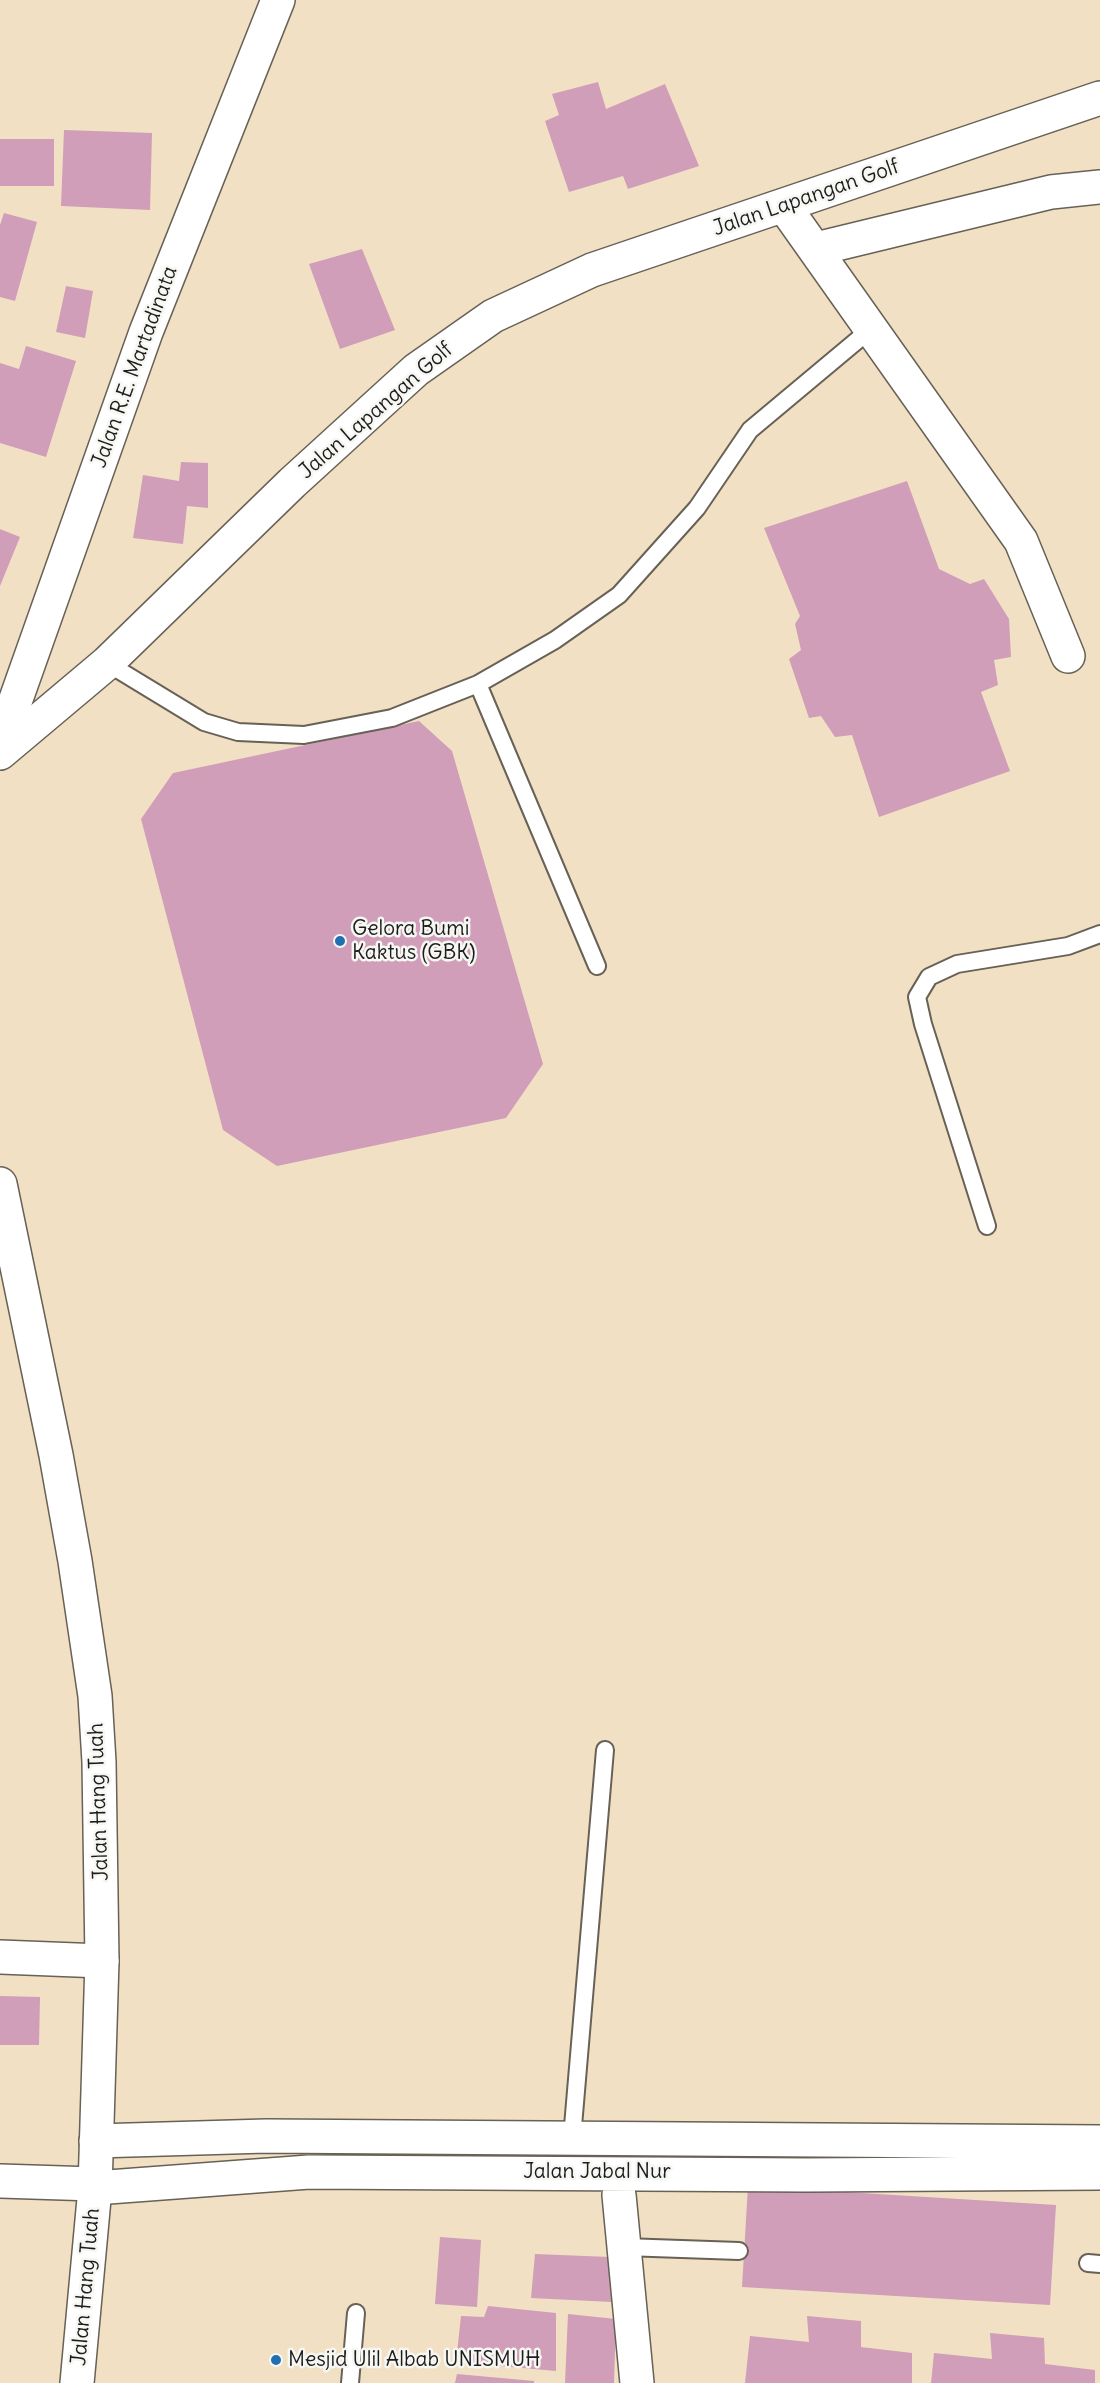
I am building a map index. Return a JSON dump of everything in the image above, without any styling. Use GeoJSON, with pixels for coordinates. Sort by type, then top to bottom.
{"type":"FeatureCollection","features":[{"type":"Feature","properties":{"kind":"main road","name":"Jalan R.E. Martadinata"},"geometry":{"type":"LineString","coordinates":[[0,736],[16,699],[146,332],[278,0]]}},
{"type":"Feature","properties":{"kind":"main road","name":"Jalan Lapangan Golf"},"geometry":{"type":"LineString","coordinates":[[0,753],[107,663],[292,483],[408,378],[493,316],[592,270],[1100,98]]}},
{"type":"Feature","properties":{"kind":"main road"},"geometry":{"type":"LineString","coordinates":[[816,249],[1051,192],[1100,187]]}},
{"type":"Feature","properties":{"kind":"main road"},"geometry":{"type":"LineString","coordinates":[[784,206],[1021,541],[1068,656]]}},
{"type":"Feature","properties":{"kind":"main road","name":"Jalan Hang Tuah"},"geometry":{"type":"LineString","coordinates":[[0,1184],[4,1227],[57,1455],[95,1696],[99,1762],[102,1961],[94,2186],[77,2383]]}},
{"type":"Feature","properties":{"kind":"main road"},"geometry":{"type":"LineString","coordinates":[[0,1958],[102,1961]]}},
{"type":"Feature","properties":{"kind":"main road"},"geometry":{"type":"LineString","coordinates":[[96,2140],[266,2136],[1100,2142]]}},
{"type":"Feature","properties":{"kind":"main road","name":"Jalan Jabal Nur"},"geometry":{"type":"LineString","coordinates":[[0,2181],[94,2186],[309,2172],[806,2175],[1100,2173]]}},
{"type":"Feature","properties":{"kind":"main road"},"geometry":{"type":"LineString","coordinates":[[619,2195],[637,2383]]}},
{"type":"Feature","properties":{"kind":"lane"},"geometry":{"type":"LineString","coordinates":[[107,663],[204,722],[238,732],[304,735],[392,718],[478,684],[555,639],[618,595],[697,508],[750,430],[872,328]]}},
{"type":"Feature","properties":{"kind":"lane"},"geometry":{"type":"LineString","coordinates":[[478,684],[597,966]]}},
{"type":"Feature","properties":{"kind":"lane"},"geometry":{"type":"LineString","coordinates":[[987,1226],[923,1024],[917,997],[928,977],[957,964],[1068,946],[1100,934]]}},
{"type":"Feature","properties":{"kind":"lane"},"geometry":{"type":"LineString","coordinates":[[572,2138],[605,1750]]}},
{"type":"Feature","properties":{"kind":"lane"},"geometry":{"type":"LineString","coordinates":[[624,2247],[739,2251]]}},
{"type":"Feature","properties":{"kind":"lane"},"geometry":{"type":"LineString","coordinates":[[350,2383],[356,2313]]}},
{"type":"Feature","properties":{"kind":"building"},"geometry":{"type":"Polygon","coordinates":[[[598,82],[606,109],[665,84],[699,166],[628,189],[623,176],[569,192],[545,121],[559,115],[552,94],[598,82]]]}},
{"type":"Feature","properties":{"kind":"building"},"geometry":{"type":"Polygon","coordinates":[[[64,130],[152,133],[150,210],[61,206],[64,130]]]}},
{"type":"Feature","properties":{"kind":"building"},"geometry":{"type":"Polygon","coordinates":[[[0,139],[54,139],[54,186],[0,186],[0,139]]]}},
{"type":"Feature","properties":{"kind":"building"},"geometry":{"type":"Polygon","coordinates":[[[4,213],[37,222],[15,301],[0,297],[0,225],[4,213]]]}},
{"type":"Feature","properties":{"kind":"building"},"geometry":{"type":"Polygon","coordinates":[[[362,249],[395,330],[340,349],[309,264],[362,249]]]}},
{"type":"Feature","properties":{"kind":"building"},"geometry":{"type":"Polygon","coordinates":[[[66,286],[93,291],[85,338],[56,332],[66,286]]]}},
{"type":"Feature","properties":{"kind":"building"},"geometry":{"type":"Polygon","coordinates":[[[26,346],[76,361],[46,457],[0,443],[0,363],[19,369],[26,346]]]}},
{"type":"Feature","properties":{"kind":"building"},"geometry":{"type":"Polygon","coordinates":[[[181,462],[208,463],[208,508],[187,506],[183,544],[133,538],[143,475],[179,481],[181,462]]]}},
{"type":"Feature","properties":{"kind":"building"},"geometry":{"type":"Polygon","coordinates":[[[907,481],[939,569],[970,584],[984,579],[1009,619],[1011,657],[994,660],[998,685],[981,692],[1010,771],[879,817],[852,735],[835,737],[821,716],[809,718],[789,659],[801,650],[795,624],[800,616],[764,528],[907,481]]]}},
{"type":"Feature","properties":{"kind":"building"},"geometry":{"type":"Polygon","coordinates":[[[0,529],[20,537],[0,586],[0,529]]]}},
{"type":"Feature","properties":{"kind":"building","name":"Gelora Bumi Kaktus (GBK)"},"geometry":{"type":"Polygon","coordinates":[[[419,721],[452,751],[543,1064],[506,1118],[277,1166],[223,1130],[141,819],[173,773],[419,721]]]}},
{"type":"Feature","properties":{"kind":"building"},"geometry":{"type":"Polygon","coordinates":[[[0,1996],[40,1997],[39,2045],[0,2045],[0,1996]]]}},
{"type":"Feature","properties":{"kind":"building"},"geometry":{"type":"Polygon","coordinates":[[[748,2186],[1056,2205],[1050,2305],[742,2287],[748,2186]]]}},
{"type":"Feature","properties":{"kind":"building"},"geometry":{"type":"Polygon","coordinates":[[[440,2237],[481,2240],[477,2307],[435,2304],[440,2237]]]}},
{"type":"Feature","properties":{"kind":"building"},"geometry":{"type":"Polygon","coordinates":[[[535,2254],[610,2257],[612,2302],[531,2298],[535,2254]]]}},
{"type":"Feature","properties":{"kind":"building"},"geometry":{"type":"Polygon","coordinates":[[[488,2306],[556,2313],[556,2371],[456,2362],[461,2316],[484,2317],[488,2306]]]}},
{"type":"Feature","properties":{"kind":"building"},"geometry":{"type":"Polygon","coordinates":[[[568,2314],[616,2319],[614,2383],[565,2383],[568,2314]]]}},
{"type":"Feature","properties":{"kind":"building"},"geometry":{"type":"Polygon","coordinates":[[[807,2316],[861,2321],[861,2347],[912,2353],[912,2383],[745,2383],[750,2336],[809,2342],[807,2316]]]}},
{"type":"Feature","properties":{"kind":"building"},"geometry":{"type":"Polygon","coordinates":[[[990,2333],[1044,2338],[1045,2364],[1095,2370],[1095,2383],[931,2383],[934,2353],[992,2359],[990,2333]]]}},
{"type":"Feature","properties":{"kind":"building"},"geometry":{"type":"Polygon","coordinates":[[[457,2374],[534,2381],[534,2383],[455,2383],[457,2374]]]}},
{"type":"Feature","properties":{"kind":"place","name":"Gelora Bumi Kaktus (GBK)"},"geometry":{"type":"Point","coordinates":[340,941]}},
{"type":"Feature","properties":{"kind":"place","name":"Mesjid Ulil Albab UNISMUH"},"geometry":{"type":"Point","coordinates":[276,2360]}}]}
